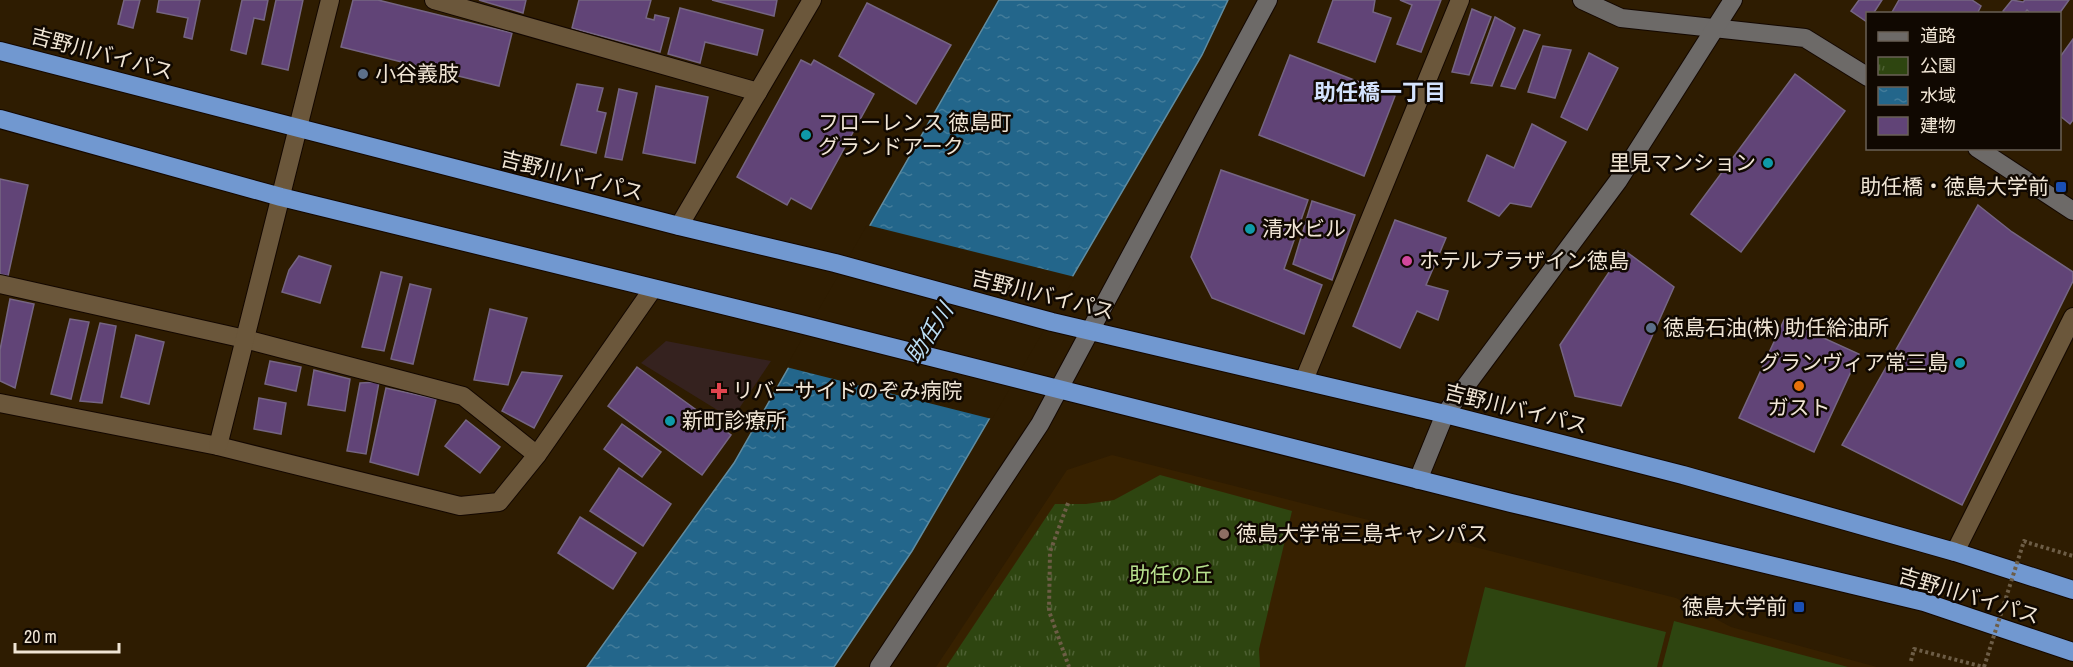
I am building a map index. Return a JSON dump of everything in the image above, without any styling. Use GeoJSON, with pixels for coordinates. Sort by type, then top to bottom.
{"type":"FeatureCollection","features":[{"type":"Feature","properties":{"kind":"highway","name":"吉野川バイパス"},"geometry":{"type":"LineString","coordinates":[[0,51],[680,226],[835,263],[1052,322],[1304,380],[1683,474],[1955,552],[2073,590]]}},
{"type":"Feature","properties":{"kind":"highway","name":"吉野川バイパス"},"geometry":{"type":"LineString","coordinates":[[0,119],[281,197],[652,290],[800,324],[1018,381],[1418,480],[1924,602],[2073,652]]}},
{"type":"Feature","properties":{"kind":"street"},"geometry":{"type":"LineString","coordinates":[[218,446],[330,0]]}},
{"type":"Feature","properties":{"kind":"street"},"geometry":{"type":"LineString","coordinates":[[434,0],[758,92]]}},
{"type":"Feature","properties":{"kind":"street"},"geometry":{"type":"LineString","coordinates":[[680,226],[812,0]]}},
{"type":"Feature","properties":{"kind":"street"},"geometry":{"type":"LineString","coordinates":[[879,667],[1040,424],[1268,0]]}},
{"type":"Feature","properties":{"kind":"street"},"geometry":{"type":"LineString","coordinates":[[1304,380],[1460,0]]}},
{"type":"Feature","properties":{"kind":"street"},"geometry":{"type":"LineString","coordinates":[[1582,0],[1621,18],[1715,26],[1805,38],[1866,76]]}},
{"type":"Feature","properties":{"kind":"street"},"geometry":{"type":"LineString","coordinates":[[1418,480],[1445,414],[1508,325],[1618,181],[1733,0]]}},
{"type":"Feature","properties":{"kind":"street"},"geometry":{"type":"LineString","coordinates":[[1980,150],[2073,211]]}},
{"type":"Feature","properties":{"kind":"street"},"geometry":{"type":"LineString","coordinates":[[0,284],[245,339],[463,396],[537,455]]}},
{"type":"Feature","properties":{"kind":"street"},"geometry":{"type":"LineString","coordinates":[[0,403],[218,446],[460,506],[499,502],[537,455],[632,322],[652,290]]}},
{"type":"Feature","properties":{"kind":"street"},"geometry":{"type":"LineString","coordinates":[[1955,552],[2073,317]]}},
{"type":"Feature","properties":{"kind":"path"},"geometry":{"type":"LineString","coordinates":[[1068,503],[1050,552],[1049,611],[1070,667]]}},
{"type":"Feature","properties":{"kind":"path"},"geometry":{"type":"LineString","coordinates":[[1911,661],[1914,649],[1984,667],[2024,541],[2073,556]]}},
{"type":"Feature","properties":{"kind":"shaded area","name":"リバーサイドのぞみ病院"},"geometry":{"type":"Polygon","coordinates":[[[666,341],[771,361],[732,419],[641,363],[666,341]]]}},
{"type":"Feature","properties":{"kind":"shaded area","name":"徳島大学常三島キャンパス"},"geometry":{"type":"Polygon","coordinates":[[[1112,455],[1676,598],[1731,627],[1877,667],[936,667],[1067,470],[1112,455]]]}},
{"type":"Feature","properties":{"kind":"green space","name":"助任の丘"},"geometry":{"type":"Polygon","coordinates":[[[1160,475],[1292,511],[1259,649],[1260,667],[946,667],[1055,504],[1086,504],[1114,500],[1160,475]]]}},
{"type":"Feature","properties":{"kind":"green space"},"geometry":{"type":"Polygon","coordinates":[[[1485,587],[1666,632],[1657,667],[1465,667],[1485,587]]]}},
{"type":"Feature","properties":{"kind":"green space"},"geometry":{"type":"Polygon","coordinates":[[[1674,621],[1848,667],[1662,667],[1674,621]]]}},
{"type":"Feature","properties":{"kind":"water","name":"助任川"},"geometry":{"type":"Polygon","coordinates":[[[999,0],[1228,0],[1202,55],[912,551],[834,667],[587,667],[734,463],[999,0]]]}},
{"type":"Feature","properties":{"kind":"pier"},"geometry":{"type":"Polygon","coordinates":[[[867,225],[1075,277],[992,419],[786,367],[867,225]]]}},
{"type":"Feature","properties":{"kind":"building"},"geometry":{"type":"Polygon","coordinates":[[[124,0],[140,0],[133,28],[118,24],[124,0]]]}},
{"type":"Feature","properties":{"kind":"building"},"geometry":{"type":"Polygon","coordinates":[[[159,0],[200,0],[192,39],[184,37],[188,18],[157,12],[159,0]]]}},
{"type":"Feature","properties":{"kind":"building"},"geometry":{"type":"Polygon","coordinates":[[[242,0],[268,0],[264,20],[254,18],[246,54],[231,50],[242,0]]]}},
{"type":"Feature","properties":{"kind":"building"},"geometry":{"type":"Polygon","coordinates":[[[276,0],[303,0],[288,70],[262,64],[276,0]]]}},
{"type":"Feature","properties":{"kind":"building"},"geometry":{"type":"Polygon","coordinates":[[[353,0],[378,0],[512,33],[499,86],[341,47],[353,0]]]}},
{"type":"Feature","properties":{"kind":"building"},"geometry":{"type":"Polygon","coordinates":[[[479,0],[526,0],[523,13],[479,0]]]}},
{"type":"Feature","properties":{"kind":"building"},"geometry":{"type":"Polygon","coordinates":[[[579,0],[651,0],[646,18],[654,20],[655,15],[669,18],[660,52],[572,28],[579,0]]]}},
{"type":"Feature","properties":{"kind":"building"},"geometry":{"type":"Polygon","coordinates":[[[712,0],[777,0],[774,16],[712,0]]]}},
{"type":"Feature","properties":{"kind":"building"},"geometry":{"type":"Polygon","coordinates":[[[1333,0],[1375,0],[1373,12],[1391,18],[1375,62],[1318,42],[1333,0]]]}},
{"type":"Feature","properties":{"kind":"building"},"geometry":{"type":"Polygon","coordinates":[[[1400,0],[1441,0],[1421,52],[1397,44],[1412,5],[1400,0]]]}},
{"type":"Feature","properties":{"kind":"building"},"geometry":{"type":"Polygon","coordinates":[[[1859,0],[1882,0],[1874,12],[1866,12],[1866,21],[1851,11],[1859,0]]]}},
{"type":"Feature","properties":{"kind":"building"},"geometry":{"type":"Polygon","coordinates":[[[1899,0],[1972,0],[1981,6],[1978,12],[1892,12],[1899,0]]]}},
{"type":"Feature","properties":{"kind":"building"},"geometry":{"type":"Polygon","coordinates":[[[2012,0],[2023,2],[2025,0],[2069,0],[2060,12],[2003,11],[2012,0]]]}},
{"type":"Feature","properties":{"kind":"building"},"geometry":{"type":"Polygon","coordinates":[[[867,3],[951,45],[916,104],[839,56],[867,3]]]}},
{"type":"Feature","properties":{"kind":"building"},"geometry":{"type":"Polygon","coordinates":[[[680,8],[763,30],[757,55],[705,42],[700,63],[668,54],[680,8]]]}},
{"type":"Feature","properties":{"kind":"building"},"geometry":{"type":"Polygon","coordinates":[[[1472,9],[1491,17],[1469,75],[1452,72],[1472,9]]]}},
{"type":"Feature","properties":{"kind":"building"},"geometry":{"type":"Polygon","coordinates":[[[1495,17],[1515,28],[1492,86],[1471,83],[1495,17]]]}},
{"type":"Feature","properties":{"kind":"building"},"geometry":{"type":"Polygon","coordinates":[[[1524,30],[1540,35],[1515,89],[1501,86],[1524,30]]]}},
{"type":"Feature","properties":{"kind":"building"},"geometry":{"type":"Polygon","coordinates":[[[2073,39],[2073,120],[2070,124],[2061,117],[2061,56],[2073,39]]]}},
{"type":"Feature","properties":{"kind":"building"},"geometry":{"type":"Polygon","coordinates":[[[1543,46],[1571,50],[1555,98],[1528,92],[1543,46]]]}},
{"type":"Feature","properties":{"kind":"building"},"geometry":{"type":"Polygon","coordinates":[[[1589,53],[1618,68],[1587,130],[1561,117],[1589,53]]]}},
{"type":"Feature","properties":{"kind":"building"},"geometry":{"type":"Polygon","coordinates":[[[1290,55],[1395,96],[1364,176],[1259,135],[1290,55]]]}},
{"type":"Feature","properties":{"kind":"building","name":"フローレンス 徳島町 グランドアーク"},"geometry":{"type":"Polygon","coordinates":[[[801,60],[811,65],[814,60],[874,94],[811,209],[791,198],[787,205],[737,177],[801,60]]]}},
{"type":"Feature","properties":{"kind":"building","name":"里見マンション"},"geometry":{"type":"Polygon","coordinates":[[[1795,74],[1845,111],[1741,252],[1691,214],[1795,74]]]}},
{"type":"Feature","properties":{"kind":"building"},"geometry":{"type":"Polygon","coordinates":[[[577,84],[603,88],[597,111],[606,113],[596,153],[561,145],[577,84]]]}},
{"type":"Feature","properties":{"kind":"building"},"geometry":{"type":"Polygon","coordinates":[[[656,86],[708,97],[695,163],[643,153],[656,86]]]}},
{"type":"Feature","properties":{"kind":"building"},"geometry":{"type":"Polygon","coordinates":[[[619,89],[637,93],[622,160],[605,157],[619,89]]]}},
{"type":"Feature","properties":{"kind":"building"},"geometry":{"type":"Polygon","coordinates":[[[1532,124],[1566,142],[1531,207],[1510,203],[1499,216],[1468,201],[1487,155],[1514,168],[1532,124]]]}},
{"type":"Feature","properties":{"kind":"building","name":"清水ビル"},"geometry":{"type":"Polygon","coordinates":[[[1221,170],[1308,200],[1284,269],[1322,285],[1304,334],[1212,298],[1191,257],[1221,170]]]}},
{"type":"Feature","properties":{"kind":"building"},"geometry":{"type":"Polygon","coordinates":[[[0,179],[28,185],[8,276],[0,274],[0,179]]]}},
{"type":"Feature","properties":{"kind":"building"},"geometry":{"type":"Polygon","coordinates":[[[1312,201],[1355,215],[1332,280],[1293,264],[1312,201]]]}},
{"type":"Feature","properties":{"kind":"building","name":"グランヴィア常三島"},"geometry":{"type":"Polygon","coordinates":[[[1978,205],[2012,232],[2073,272],[2073,281],[1962,505],[1842,445],[1978,205]]]}},
{"type":"Feature","properties":{"kind":"building","name":"ホテルプラザイン徳島"},"geometry":{"type":"Polygon","coordinates":[[[1395,220],[1446,238],[1426,285],[1448,291],[1438,320],[1417,311],[1400,348],[1353,326],[1395,220]]]}},
{"type":"Feature","properties":{"kind":"building"},"geometry":{"type":"Polygon","coordinates":[[[1624,250],[1674,287],[1621,406],[1575,396],[1560,345],[1624,250]]]}},
{"type":"Feature","properties":{"kind":"building"},"geometry":{"type":"Polygon","coordinates":[[[299,256],[331,266],[320,303],[282,292],[289,270],[299,256]]]}},
{"type":"Feature","properties":{"kind":"building"},"geometry":{"type":"Polygon","coordinates":[[[381,272],[402,277],[384,351],[362,347],[381,272]]]}},
{"type":"Feature","properties":{"kind":"building"},"geometry":{"type":"Polygon","coordinates":[[[410,284],[431,289],[413,364],[391,359],[410,284]]]}},
{"type":"Feature","properties":{"kind":"building"},"geometry":{"type":"Polygon","coordinates":[[[10,299],[34,304],[15,388],[0,381],[0,350],[10,299]]]}},
{"type":"Feature","properties":{"kind":"building"},"geometry":{"type":"Polygon","coordinates":[[[490,309],[527,318],[508,385],[474,380],[490,309]]]}},
{"type":"Feature","properties":{"kind":"building"},"geometry":{"type":"Polygon","coordinates":[[[70,319],[89,322],[71,399],[51,394],[70,319]]]}},
{"type":"Feature","properties":{"kind":"building","name":"ガスト"},"geometry":{"type":"Polygon","coordinates":[[[1784,320],[1859,354],[1814,452],[1739,418],[1784,320]]]}},
{"type":"Feature","properties":{"kind":"building"},"geometry":{"type":"Polygon","coordinates":[[[100,323],[116,326],[102,403],[80,401],[100,323]]]}},
{"type":"Feature","properties":{"kind":"building"},"geometry":{"type":"Polygon","coordinates":[[[136,335],[164,342],[149,404],[121,397],[136,335]]]}},
{"type":"Feature","properties":{"kind":"building"},"geometry":{"type":"Polygon","coordinates":[[[270,361],[301,367],[296,391],[265,384],[270,361]]]}},
{"type":"Feature","properties":{"kind":"building","name":"新町診療所"},"geometry":{"type":"Polygon","coordinates":[[[637,367],[731,435],[702,475],[608,406],[637,367]]]}},
{"type":"Feature","properties":{"kind":"building"},"geometry":{"type":"Polygon","coordinates":[[[314,370],[350,379],[345,411],[308,405],[314,370]]]}},
{"type":"Feature","properties":{"kind":"building"},"geometry":{"type":"Polygon","coordinates":[[[522,372],[562,376],[534,428],[502,411],[522,372]]]}},
{"type":"Feature","properties":{"kind":"building"},"geometry":{"type":"Polygon","coordinates":[[[379,382],[366,454],[347,451],[360,383],[379,382]]]}},
{"type":"Feature","properties":{"kind":"building"},"geometry":{"type":"Polygon","coordinates":[[[386,388],[436,399],[418,475],[370,462],[386,388]]]}},
{"type":"Feature","properties":{"kind":"building"},"geometry":{"type":"Polygon","coordinates":[[[259,398],[286,403],[281,434],[254,429],[259,398]]]}},
{"type":"Feature","properties":{"kind":"building"},"geometry":{"type":"Polygon","coordinates":[[[466,420],[500,447],[480,473],[445,446],[466,420]]]}},
{"type":"Feature","properties":{"kind":"building"},"geometry":{"type":"Polygon","coordinates":[[[622,424],[661,452],[642,477],[604,449],[622,424]]]}},
{"type":"Feature","properties":{"kind":"building"},"geometry":{"type":"Polygon","coordinates":[[[619,468],[671,504],[643,546],[590,511],[619,468]]]}},
{"type":"Feature","properties":{"kind":"building"},"geometry":{"type":"Polygon","coordinates":[[[580,517],[636,553],[613,589],[558,553],[580,517]]]}},
{"type":"Feature","properties":{"kind":"place","name":"小谷義肢"},"geometry":{"type":"Point","coordinates":[363,74]}},
{"type":"Feature","properties":{"kind":"place","name":"フローレンス 徳島町 グランドアーク"},"geometry":{"type":"Point","coordinates":[806,135]}},
{"type":"Feature","properties":{"kind":"place","name":"里見マンション"},"geometry":{"type":"Point","coordinates":[1768,163]}},
{"type":"Feature","properties":{"kind":"place","name":"助任橋・徳島大学前"},"geometry":{"type":"Point","coordinates":[2061,187]}},
{"type":"Feature","properties":{"kind":"place","name":"清水ビル"},"geometry":{"type":"Point","coordinates":[1250,229]}},
{"type":"Feature","properties":{"kind":"place","name":"ホテルプラザイン徳島"},"geometry":{"type":"Point","coordinates":[1407,261]}},
{"type":"Feature","properties":{"kind":"place","name":"徳島石油(株) 助任給油所"},"geometry":{"type":"Point","coordinates":[1651,328]}},
{"type":"Feature","properties":{"kind":"place","name":"グランヴィア常三島"},"geometry":{"type":"Point","coordinates":[1960,363]}},
{"type":"Feature","properties":{"kind":"place","name":"ガスト"},"geometry":{"type":"Point","coordinates":[1799,386]}},
{"type":"Feature","properties":{"kind":"place","name":"リバーサイドのぞみ病院"},"geometry":{"type":"Point","coordinates":[719,391]}},
{"type":"Feature","properties":{"kind":"place","name":"新町診療所"},"geometry":{"type":"Point","coordinates":[670,421]}},
{"type":"Feature","properties":{"kind":"place","name":"徳島大学常三島キャンパス"},"geometry":{"type":"Point","coordinates":[1224,534]}},
{"type":"Feature","properties":{"kind":"place","name":"徳島大学前"},"geometry":{"type":"Point","coordinates":[1799,607]}},
{"type":"Feature","properties":{"kind":"district","name":"助任橋一丁目"},"geometry":{"type":"Point","coordinates":[1380,92]}}]}
